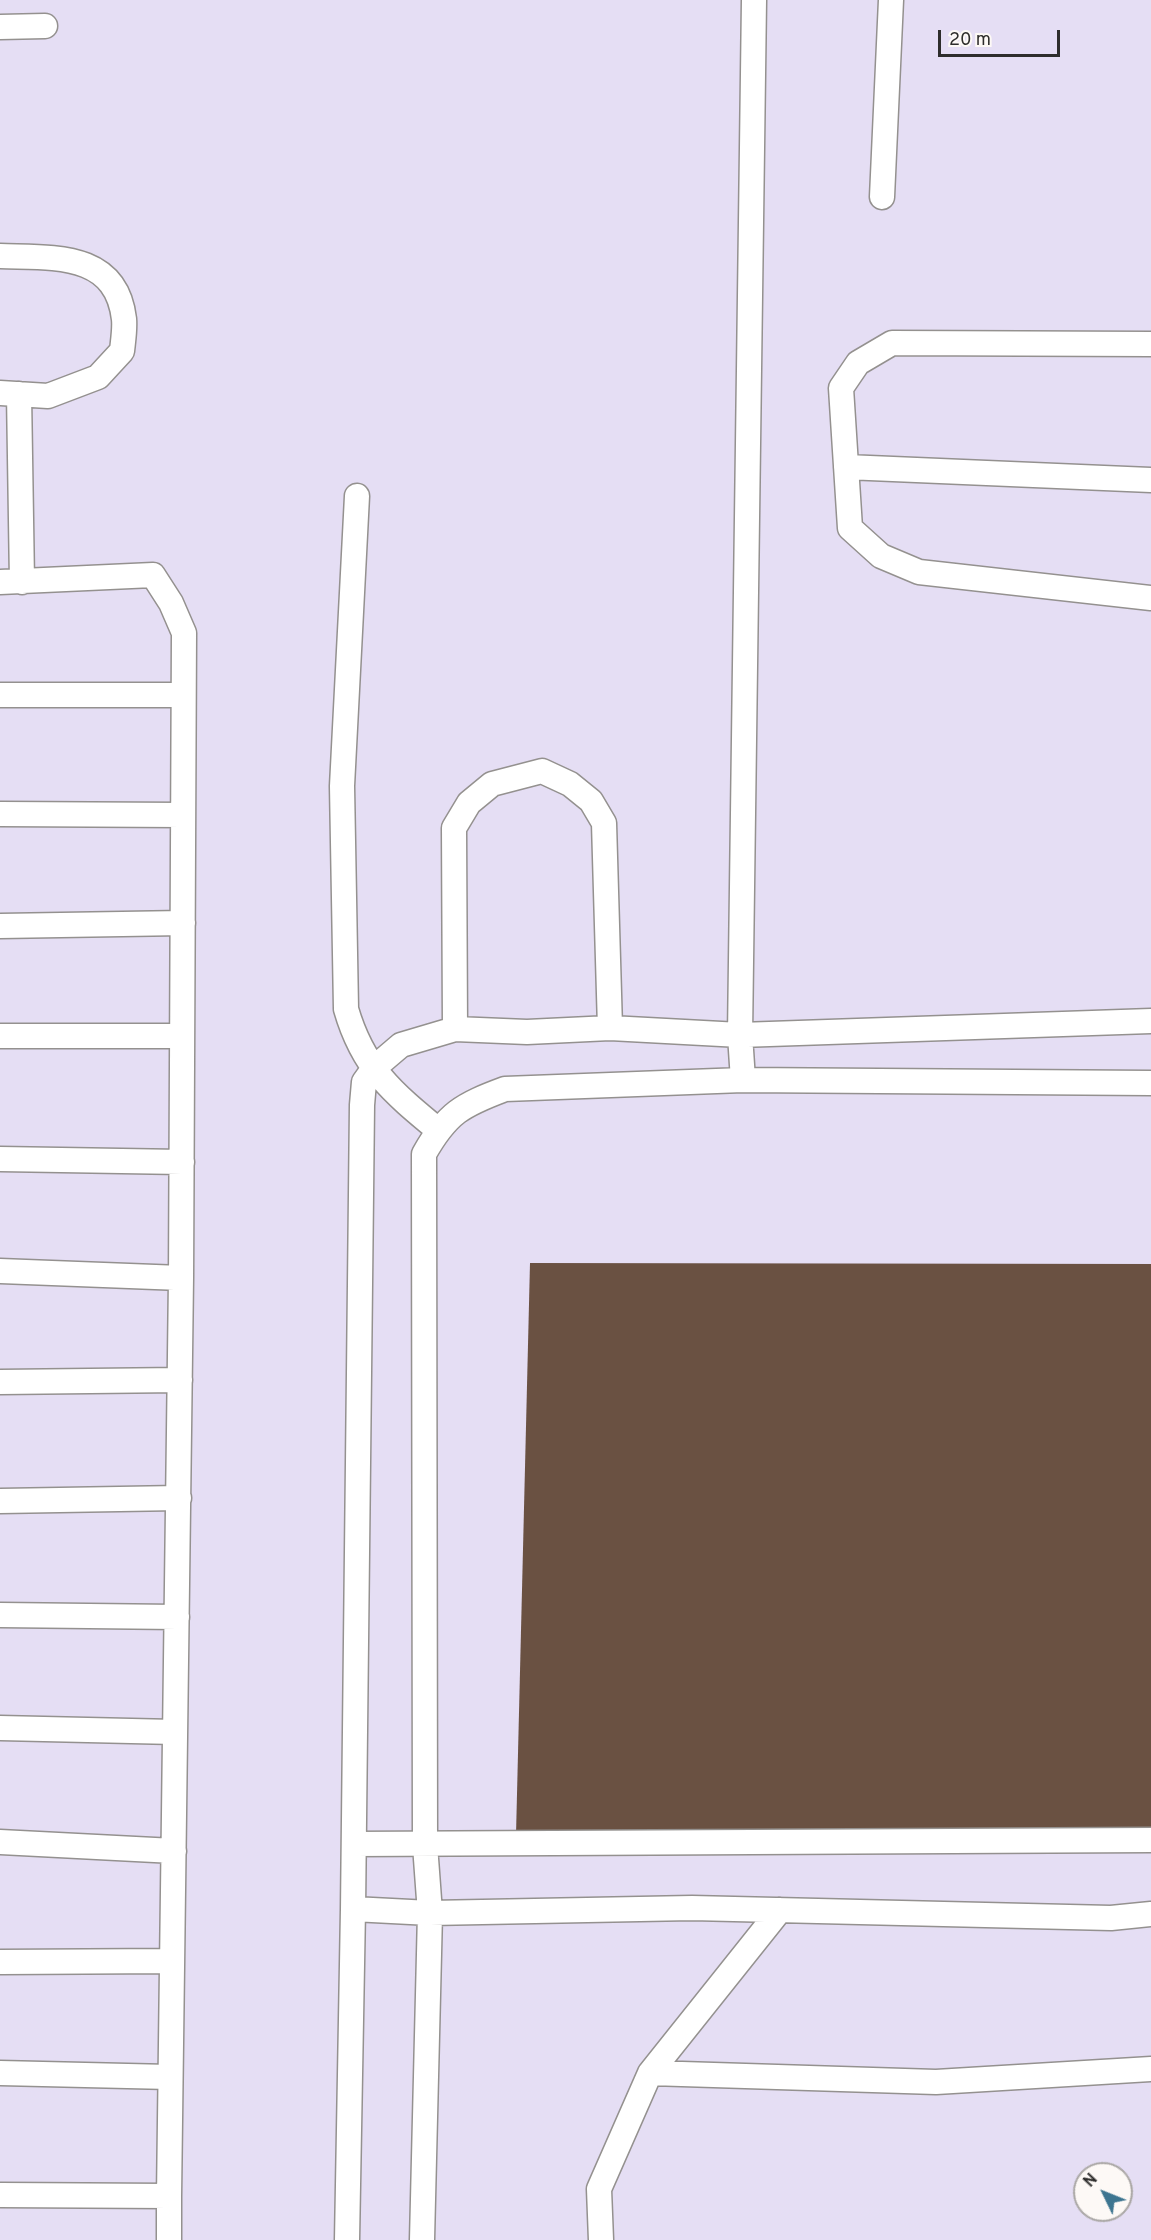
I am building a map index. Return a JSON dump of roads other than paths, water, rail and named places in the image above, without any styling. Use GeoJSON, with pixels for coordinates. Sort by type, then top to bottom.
{"type":"FeatureCollection","features":[{"type":"Feature","properties":{"kind":"lane"},"geometry":{"type":"LineString","coordinates":[[743,1080],[740,1035],[754,0]]}},
{"type":"Feature","properties":{"kind":"lane"},"geometry":{"type":"LineString","coordinates":[[882,197],[891,0]]}},
{"type":"Feature","properties":{"kind":"lane"},"geometry":{"type":"LineString","coordinates":[[0,27],[45,26]]}},
{"type":"Feature","properties":{"kind":"lane"},"geometry":{"type":"LineString","coordinates":[[0,256],[66,258],[103,272],[117,296],[124,319],[122,351],[98,377],[48,396],[10,394],[11,582],[153,575],[171,603],[184,633],[179,1498],[169,2240]]}},
{"type":"Feature","properties":{"kind":"lane"},"geometry":{"type":"LineString","coordinates":[[1151,344],[892,343],[858,363],[841,388],[850,528],[881,556],[919,572],[1151,598]]}},
{"type":"Feature","properties":{"kind":"lane"},"geometry":{"type":"LineString","coordinates":[[846,467],[1151,480]]}},
{"type":"Feature","properties":{"kind":"lane"},"geometry":{"type":"LineString","coordinates":[[357,496],[342,786],[346,1009],[355,1038],[390,1090],[438,1130]]}},
{"type":"Feature","properties":{"kind":"lane"},"geometry":{"type":"LineString","coordinates":[[0,695],[183,695]]}},
{"type":"Feature","properties":{"kind":"lane"},"geometry":{"type":"LineString","coordinates":[[455,1029],[454,828],[469,803],[492,784],[543,771],[577,789],[591,801],[604,823],[610,1028]]}},
{"type":"Feature","properties":{"kind":"lane"},"geometry":{"type":"LineString","coordinates":[[0,814],[183,815]]}},
{"type":"Feature","properties":{"kind":"lane"},"geometry":{"type":"LineString","coordinates":[[0,926],[183,923]]}},
{"type":"Feature","properties":{"kind":"lane"},"geometry":{"type":"LineString","coordinates":[[347,2240],[364,1083],[374,1068],[401,1045],[455,1029],[527,1032],[610,1028],[740,1035],[1151,1021]]}},
{"type":"Feature","properties":{"kind":"lane"},"geometry":{"type":"LineString","coordinates":[[0,1036],[182,1036]]}},
{"type":"Feature","properties":{"kind":"lane"},"geometry":{"type":"LineString","coordinates":[[422,2240],[430,1913],[425,1845],[424,1154],[438,1130],[468,1102],[505,1089],[743,1080],[1151,1083]]}},
{"type":"Feature","properties":{"kind":"lane"},"geometry":{"type":"LineString","coordinates":[[0,1159],[182,1162]]}},
{"type":"Feature","properties":{"kind":"lane"},"geometry":{"type":"LineString","coordinates":[[0,1271],[181,1278]]}},
{"type":"Feature","properties":{"kind":"lane"},"geometry":{"type":"LineString","coordinates":[[0,1382],[180,1380]]}},
{"type":"Feature","properties":{"kind":"lane"},"geometry":{"type":"LineString","coordinates":[[0,1501],[179,1498]]}},
{"type":"Feature","properties":{"kind":"lane"},"geometry":{"type":"LineString","coordinates":[[0,1615],[177,1617]]}},
{"type":"Feature","properties":{"kind":"lane"},"geometry":{"type":"LineString","coordinates":[[0,1728],[175,1732]]}},
{"type":"Feature","properties":{"kind":"lane"},"geometry":{"type":"LineString","coordinates":[[354,1844],[1151,1840]]}},
{"type":"Feature","properties":{"kind":"lane"},"geometry":{"type":"LineString","coordinates":[[0,1842],[174,1851]]}},
{"type":"Feature","properties":{"kind":"lane"},"geometry":{"type":"LineString","coordinates":[[353,1909],[430,1913],[692,1908],[1111,1918],[1151,1914]]}},
{"type":"Feature","properties":{"kind":"lane"},"geometry":{"type":"LineString","coordinates":[[601,2240],[599,2189],[650,2073],[780,1910]]}},
{"type":"Feature","properties":{"kind":"lane"},"geometry":{"type":"LineString","coordinates":[[0,1962],[172,1961]]}},
{"type":"Feature","properties":{"kind":"lane"},"geometry":{"type":"LineString","coordinates":[[650,2073],[936,2082],[1151,2069]]}},
{"type":"Feature","properties":{"kind":"lane"},"geometry":{"type":"LineString","coordinates":[[0,2073],[170,2077]]}},
{"type":"Feature","properties":{"kind":"lane"},"geometry":{"type":"LineString","coordinates":[[0,2195],[169,2196]]}}]}
